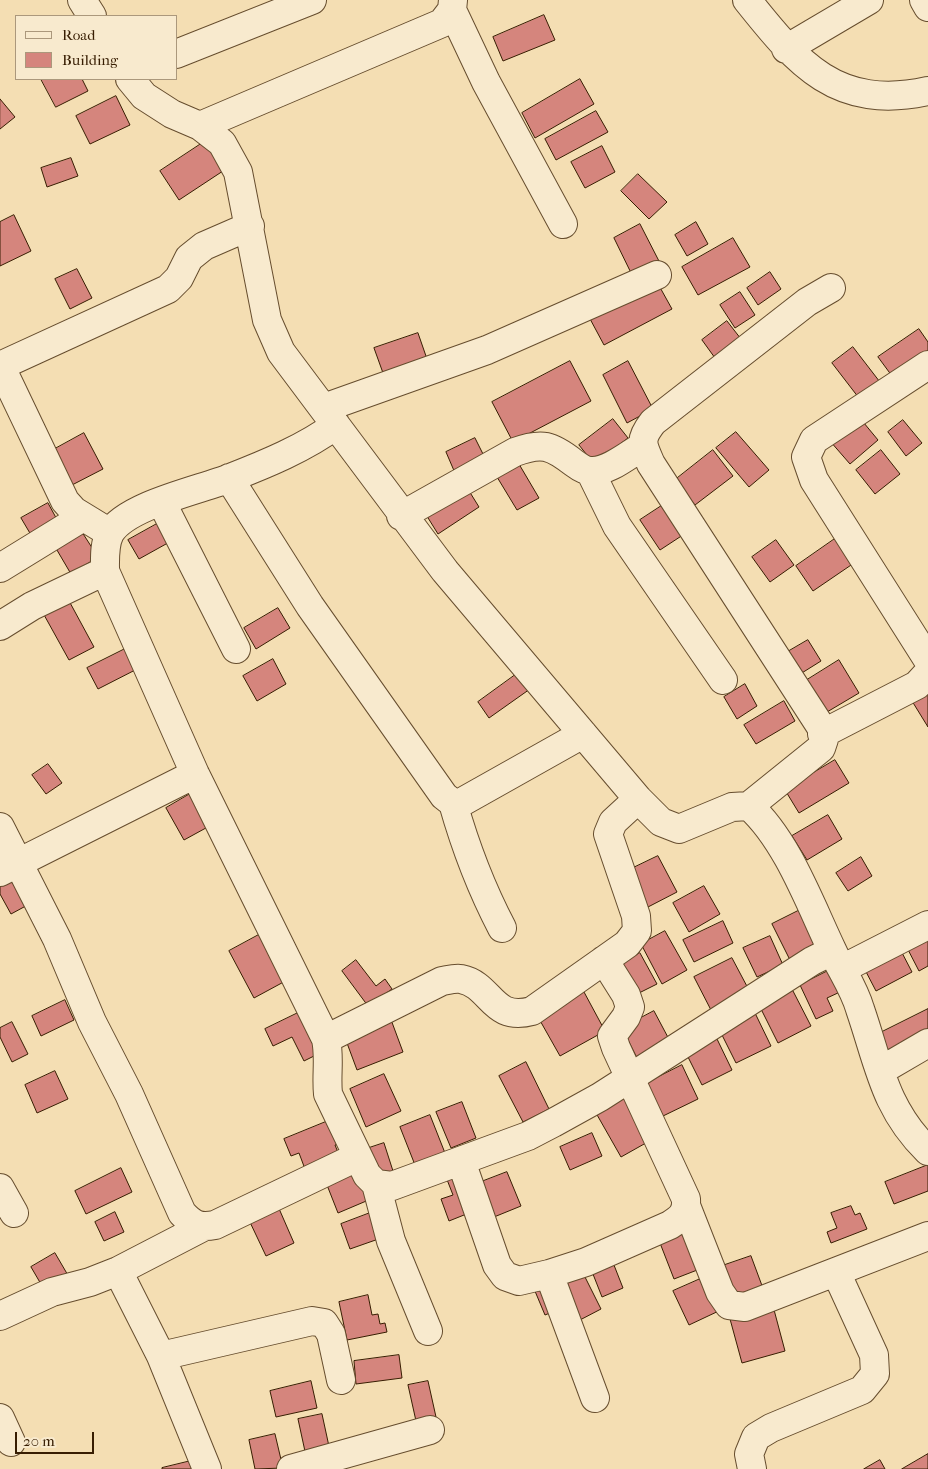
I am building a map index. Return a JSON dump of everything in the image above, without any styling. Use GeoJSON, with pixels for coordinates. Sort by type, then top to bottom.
{"type":"FeatureCollection","features":[{"type":"Feature","properties":{"kind":"street"},"geometry":{"type":"LineString","coordinates":[[82,0],[91,15]]}},
{"type":"Feature","properties":{"kind":"street"},"geometry":{"type":"LineString","coordinates":[[178,53],[312,0]]}},
{"type":"Feature","properties":{"kind":"street"},"geometry":{"type":"LineString","coordinates":[[747,0],[786,49],[811,71],[846,90],[886,95],[928,91]]}},
{"type":"Feature","properties":{"kind":"street"},"geometry":{"type":"LineString","coordinates":[[786,49],[870,0]]}},
{"type":"Feature","properties":{"kind":"street"},"geometry":{"type":"LineString","coordinates":[[924,0],[928,7]]}},
{"type":"Feature","properties":{"kind":"street"},"geometry":{"type":"LineString","coordinates":[[200,126],[442,23],[452,5]]}},
{"type":"Feature","properties":{"kind":"street"},"geometry":{"type":"LineString","coordinates":[[452,5],[486,82],[563,224]]}},
{"type":"Feature","properties":{"kind":"street"},"geometry":{"type":"LineString","coordinates":[[131,80],[144,96],[172,114],[200,126],[222,142],[238,172],[268,320],[281,352],[401,516],[445,571],[638,799],[661,822],[679,828],[732,807],[749,806],[821,748],[824,739],[820,727],[651,464],[643,446],[644,434],[653,422],[807,302],[831,288]]}},
{"type":"Feature","properties":{"kind":"street"},"geometry":{"type":"LineString","coordinates":[[110,533],[83,517],[65,501],[56,486],[0,366],[168,289],[180,278],[189,258],[204,246],[250,226]]}},
{"type":"Feature","properties":{"kind":"street"},"geometry":{"type":"LineString","coordinates":[[428,1331],[392,1241],[376,1184],[367,1175],[357,1157],[328,1094],[326,1080],[329,1054],[326,1039],[196,774],[105,571],[105,552],[110,533],[126,518],[161,501],[230,478],[312,440],[330,417],[657,275]]}},
{"type":"Feature","properties":{"kind":"street"},"geometry":{"type":"LineString","coordinates":[[928,365],[814,440],[806,457],[814,480],[928,660]]}},
{"type":"Feature","properties":{"kind":"street"},"geometry":{"type":"LineString","coordinates":[[401,516],[515,452],[535,445],[547,446],[561,453],[578,466],[590,471],[604,468],[643,446]]}},
{"type":"Feature","properties":{"kind":"street"},"geometry":{"type":"LineString","coordinates":[[590,471],[617,526],[723,680]]}},
{"type":"Feature","properties":{"kind":"street"},"geometry":{"type":"LineString","coordinates":[[230,478],[310,606],[444,796],[453,803],[466,848],[480,886],[502,928]]}},
{"type":"Feature","properties":{"kind":"street"},"geometry":{"type":"LineString","coordinates":[[161,501],[236,649]]}},
{"type":"Feature","properties":{"kind":"street"},"geometry":{"type":"LineString","coordinates":[[0,568],[83,517]]}},
{"type":"Feature","properties":{"kind":"street"},"geometry":{"type":"LineString","coordinates":[[0,626],[32,606],[105,571]]}},
{"type":"Feature","properties":{"kind":"street"},"geometry":{"type":"LineString","coordinates":[[822,734],[917,685],[928,673]]}},
{"type":"Feature","properties":{"kind":"street"},"geometry":{"type":"LineString","coordinates":[[453,803],[462,802],[583,734]]}},
{"type":"Feature","properties":{"kind":"street"},"geometry":{"type":"LineString","coordinates":[[10,868],[196,774]]}},
{"type":"Feature","properties":{"kind":"street"},"geometry":{"type":"LineString","coordinates":[[326,1039],[442,981],[459,978],[470,981],[506,1012],[519,1014],[532,1011],[627,944],[637,931],[636,916],[608,834],[613,822],[638,799]]}},
{"type":"Feature","properties":{"kind":"street"},"geometry":{"type":"LineString","coordinates":[[749,806],[765,820],[807,894],[860,1006],[892,1106],[902,1122],[928,1151]]}},
{"type":"Feature","properties":{"kind":"street"},"geometry":{"type":"LineString","coordinates":[[0,828],[10,868],[57,939],[94,1026],[129,1094],[182,1213],[191,1223],[201,1228]]}},
{"type":"Feature","properties":{"kind":"street"},"geometry":{"type":"LineString","coordinates":[[376,1184],[392,1186],[528,1136],[630,1078],[812,961],[837,960],[928,925]]}},
{"type":"Feature","properties":{"kind":"street"},"geometry":{"type":"LineString","coordinates":[[604,960],[626,995],[630,1006],[626,1018],[612,1036],[686,1199],[687,1208],[720,1292],[729,1305],[745,1307],[928,1236]]}},
{"type":"Feature","properties":{"kind":"street"},"geometry":{"type":"LineString","coordinates":[[880,1071],[928,1043]]}},
{"type":"Feature","properties":{"kind":"street"},"geometry":{"type":"LineString","coordinates":[[0,1316],[52,1292],[90,1282],[118,1271],[201,1228],[215,1225],[357,1157]]}},
{"type":"Feature","properties":{"kind":"street"},"geometry":{"type":"LineString","coordinates":[[461,1161],[497,1265],[505,1276],[518,1280],[549,1274],[586,1262],[670,1226],[681,1218],[687,1208]]}},
{"type":"Feature","properties":{"kind":"street"},"geometry":{"type":"LineString","coordinates":[[0,1188],[14,1214]]}},
{"type":"Feature","properties":{"kind":"street"},"geometry":{"type":"LineString","coordinates":[[118,1271],[161,1356],[207,1469]]}},
{"type":"Feature","properties":{"kind":"street"},"geometry":{"type":"LineString","coordinates":[[752,1469],[749,1454],[756,1437],[771,1428],[862,1390],[875,1374],[874,1355],[836,1272]]}},
{"type":"Feature","properties":{"kind":"street"},"geometry":{"type":"LineString","coordinates":[[549,1274],[594,1398]]}},
{"type":"Feature","properties":{"kind":"street"},"geometry":{"type":"LineString","coordinates":[[161,1356],[312,1321],[324,1323],[332,1334],[341,1380]]}},
{"type":"Feature","properties":{"kind":"street"},"geometry":{"type":"LineString","coordinates":[[290,1469],[430,1430]]}},
{"type":"Feature","properties":{"kind":"building"},"geometry":{"type":"Polygon","coordinates":[[[544,15],[555,40],[503,61],[493,37],[544,15]]]}},
{"type":"Feature","properties":{"kind":"building"},"geometry":{"type":"Polygon","coordinates":[[[580,79],[594,104],[535,138],[522,113],[580,79]]]}},
{"type":"Feature","properties":{"kind":"building"},"geometry":{"type":"Polygon","coordinates":[[[42,80],[82,80],[88,91],[56,107],[42,80]]]}},
{"type":"Feature","properties":{"kind":"building"},"geometry":{"type":"Polygon","coordinates":[[[116,96],[130,125],[90,144],[76,116],[116,96]]]}},
{"type":"Feature","properties":{"kind":"building"},"geometry":{"type":"Polygon","coordinates":[[[0,99],[15,117],[0,129],[0,99]]]}},
{"type":"Feature","properties":{"kind":"building"},"geometry":{"type":"Polygon","coordinates":[[[596,111],[608,132],[556,160],[545,139],[596,111]]]}},
{"type":"Feature","properties":{"kind":"building"},"geometry":{"type":"Polygon","coordinates":[[[207,140],[226,169],[179,200],[160,171],[207,140]]]}},
{"type":"Feature","properties":{"kind":"building"},"geometry":{"type":"Polygon","coordinates":[[[602,146],[615,172],[585,188],[571,162],[602,146]]]}},
{"type":"Feature","properties":{"kind":"building"},"geometry":{"type":"Polygon","coordinates":[[[71,158],[78,176],[47,187],[41,168],[71,158]]]}},
{"type":"Feature","properties":{"kind":"building"},"geometry":{"type":"Polygon","coordinates":[[[638,174],[667,202],[649,219],[621,191],[638,174]]]}},
{"type":"Feature","properties":{"kind":"building"},"geometry":{"type":"Polygon","coordinates":[[[14,215],[31,251],[0,266],[0,222],[14,215]]]}},
{"type":"Feature","properties":{"kind":"building"},"geometry":{"type":"Polygon","coordinates":[[[696,222],[708,244],[687,256],[675,235],[696,222]]]}},
{"type":"Feature","properties":{"kind":"building"},"geometry":{"type":"Polygon","coordinates":[[[640,224],[661,265],[634,279],[614,238],[640,224]]]}},
{"type":"Feature","properties":{"kind":"building"},"geometry":{"type":"Polygon","coordinates":[[[733,238],[750,267],[698,295],[682,267],[733,238]]]}},
{"type":"Feature","properties":{"kind":"building"},"geometry":{"type":"Polygon","coordinates":[[[77,269],[92,298],[70,309],[55,279],[77,269]]]}},
{"type":"Feature","properties":{"kind":"building"},"geometry":{"type":"Polygon","coordinates":[[[770,272],[781,289],[758,305],[747,288],[770,272]]]}},
{"type":"Feature","properties":{"kind":"building"},"geometry":{"type":"Polygon","coordinates":[[[657,282],[672,309],[604,345],[589,317],[657,282]]]}},
{"type":"Feature","properties":{"kind":"building"},"geometry":{"type":"Polygon","coordinates":[[[740,292],[755,315],[735,328],[720,305],[740,292]]]}},
{"type":"Feature","properties":{"kind":"building"},"geometry":{"type":"Polygon","coordinates":[[[727,321],[741,339],[715,358],[702,340],[727,321]]]}},
{"type":"Feature","properties":{"kind":"building"},"geometry":{"type":"Polygon","coordinates":[[[919,329],[928,342],[928,351],[892,376],[878,357],[919,329]]]}},
{"type":"Feature","properties":{"kind":"building"},"geometry":{"type":"Polygon","coordinates":[[[418,333],[427,359],[383,373],[374,348],[418,333]]]}},
{"type":"Feature","properties":{"kind":"building"},"geometry":{"type":"Polygon","coordinates":[[[853,347],[883,386],[862,402],[832,363],[853,347]]]}},
{"type":"Feature","properties":{"kind":"building"},"geometry":{"type":"Polygon","coordinates":[[[570,361],[591,401],[513,442],[492,402],[570,361]]]}},
{"type":"Feature","properties":{"kind":"building"},"geometry":{"type":"Polygon","coordinates":[[[628,361],[653,409],[627,423],[603,375],[628,361]]]}},
{"type":"Feature","properties":{"kind":"building"},"geometry":{"type":"Polygon","coordinates":[[[859,417],[878,440],[850,464],[830,441],[859,417]]]}},
{"type":"Feature","properties":{"kind":"building"},"geometry":{"type":"Polygon","coordinates":[[[613,419],[628,438],[594,464],[579,445],[613,419]]]}},
{"type":"Feature","properties":{"kind":"building"},"geometry":{"type":"Polygon","coordinates":[[[903,420],[922,443],[906,456],[888,432],[903,420]]]}},
{"type":"Feature","properties":{"kind":"building"},"geometry":{"type":"Polygon","coordinates":[[[736,432],[769,470],[749,487],[716,448],[736,432]]]}},
{"type":"Feature","properties":{"kind":"building"},"geometry":{"type":"Polygon","coordinates":[[[84,433],[103,469],[72,485],[53,450],[84,433]]]}},
{"type":"Feature","properties":{"kind":"building"},"geometry":{"type":"Polygon","coordinates":[[[475,438],[485,458],[455,473],[446,452],[475,438]]]}},
{"type":"Feature","properties":{"kind":"building"},"geometry":{"type":"Polygon","coordinates":[[[713,450],[733,476],[695,505],[675,480],[713,450]]]}},
{"type":"Feature","properties":{"kind":"building"},"geometry":{"type":"Polygon","coordinates":[[[881,450],[900,474],[875,494],[856,470],[881,450]]]}},
{"type":"Feature","properties":{"kind":"building"},"geometry":{"type":"Polygon","coordinates":[[[516,459],[539,498],[517,510],[494,472],[516,459]]]}},
{"type":"Feature","properties":{"kind":"building"},"geometry":{"type":"Polygon","coordinates":[[[466,486],[479,507],[438,534],[425,513],[466,486]]]}},
{"type":"Feature","properties":{"kind":"building"},"geometry":{"type":"Polygon","coordinates":[[[669,501],[689,531],[660,550],[640,520],[669,501]]]}},
{"type":"Feature","properties":{"kind":"building"},"geometry":{"type":"Polygon","coordinates":[[[48,503],[60,525],[34,540],[21,518],[48,503]]]}},
{"type":"Feature","properties":{"kind":"building"},"geometry":{"type":"Polygon","coordinates":[[[164,520],[175,539],[139,559],[128,540],[164,520]]]}},
{"type":"Feature","properties":{"kind":"building"},"geometry":{"type":"Polygon","coordinates":[[[80,529],[98,557],[71,574],[54,545],[80,529]]]}},
{"type":"Feature","properties":{"kind":"building"},"geometry":{"type":"Polygon","coordinates":[[[839,536],[857,561],[813,591],[796,566],[839,536]]]}},
{"type":"Feature","properties":{"kind":"building"},"geometry":{"type":"Polygon","coordinates":[[[776,540],[794,565],[770,582],[752,557],[776,540]]]}},
{"type":"Feature","properties":{"kind":"building"},"geometry":{"type":"Polygon","coordinates":[[[68,599],[94,647],[69,660],[43,613],[68,599]]]}},
{"type":"Feature","properties":{"kind":"building"},"geometry":{"type":"Polygon","coordinates":[[[278,608],[290,628],[256,649],[244,628],[278,608]]]}},
{"type":"Feature","properties":{"kind":"building"},"geometry":{"type":"Polygon","coordinates":[[[808,640],[821,661],[797,676],[784,654],[808,640]]]}},
{"type":"Feature","properties":{"kind":"building"},"geometry":{"type":"Polygon","coordinates":[[[133,645],[143,666],[98,689],[87,668],[133,645]]]}},
{"type":"Feature","properties":{"kind":"building"},"geometry":{"type":"Polygon","coordinates":[[[273,659],[286,684],[257,701],[243,676],[273,659]]]}},
{"type":"Feature","properties":{"kind":"building"},"geometry":{"type":"Polygon","coordinates":[[[839,660],[859,693],[827,712],[807,680],[839,660]]]}},
{"type":"Feature","properties":{"kind":"building"},"geometry":{"type":"Polygon","coordinates":[[[518,673],[530,689],[489,718],[478,702],[518,673]]]}},
{"type":"Feature","properties":{"kind":"building"},"geometry":{"type":"Polygon","coordinates":[[[745,684],[757,706],[737,719],[724,697],[745,684]]]}},
{"type":"Feature","properties":{"kind":"building"},"geometry":{"type":"Polygon","coordinates":[[[928,691],[928,727],[912,701],[928,691]]]}},
{"type":"Feature","properties":{"kind":"building"},"geometry":{"type":"Polygon","coordinates":[[[784,701],[795,721],[756,744],[744,725],[784,701]]]}},
{"type":"Feature","properties":{"kind":"building"},"geometry":{"type":"Polygon","coordinates":[[[835,760],[849,783],[799,813],[785,790],[835,760]]]}},
{"type":"Feature","properties":{"kind":"building"},"geometry":{"type":"Polygon","coordinates":[[[48,764],[62,783],[46,794],[32,775],[48,764]]]}},
{"type":"Feature","properties":{"kind":"building"},"geometry":{"type":"Polygon","coordinates":[[[197,790],[215,823],[184,840],[166,808],[197,790]]]}},
{"type":"Feature","properties":{"kind":"building"},"geometry":{"type":"Polygon","coordinates":[[[828,815],[842,839],[807,860],[792,836],[828,815]]]}},
{"type":"Feature","properties":{"kind":"building"},"geometry":{"type":"Polygon","coordinates":[[[658,856],[677,892],[648,907],[629,870],[658,856]]]}},
{"type":"Feature","properties":{"kind":"building"},"geometry":{"type":"Polygon","coordinates":[[[861,857],[872,876],[848,891],[836,873],[861,857]]]}},
{"type":"Feature","properties":{"kind":"building"},"geometry":{"type":"Polygon","coordinates":[[[20,874],[35,901],[11,914],[0,894],[0,885],[20,874]]]}},
{"type":"Feature","properties":{"kind":"building"},"geometry":{"type":"Polygon","coordinates":[[[704,886],[720,914],[689,932],[673,903],[704,886]]]}},
{"type":"Feature","properties":{"kind":"building"},"geometry":{"type":"Polygon","coordinates":[[[806,907],[825,944],[791,962],[772,924],[806,907]]]}},
{"type":"Feature","properties":{"kind":"building"},"geometry":{"type":"Polygon","coordinates":[[[723,921],[733,943],[694,962],[683,940],[723,921]]]}},
{"type":"Feature","properties":{"kind":"building"},"geometry":{"type":"Polygon","coordinates":[[[928,928],[928,966],[919,971],[903,940],[928,928]]]}},
{"type":"Feature","properties":{"kind":"building"},"geometry":{"type":"Polygon","coordinates":[[[266,931],[291,978],[254,998],[229,951],[266,931]]]}},
{"type":"Feature","properties":{"kind":"building"},"geometry":{"type":"Polygon","coordinates":[[[665,931],[687,970],[662,984],[641,944],[665,931]]]}},
{"type":"Feature","properties":{"kind":"building"},"geometry":{"type":"Polygon","coordinates":[[[770,936],[783,965],[757,977],[743,948],[770,936]]]}},
{"type":"Feature","properties":{"kind":"building"},"geometry":{"type":"Polygon","coordinates":[[[899,947],[912,972],[876,991],[863,966],[899,947]]]}},
{"type":"Feature","properties":{"kind":"building"},"geometry":{"type":"Polygon","coordinates":[[[640,953],[657,984],[635,995],[618,964],[640,953]]]}},
{"type":"Feature","properties":{"kind":"building"},"geometry":{"type":"Polygon","coordinates":[[[732,958],[750,992],[712,1012],[694,977],[732,958]]]}},
{"type":"Feature","properties":{"kind":"building"},"geometry":{"type":"Polygon","coordinates":[[[356,960],[376,986],[385,979],[392,989],[368,1006],[342,971],[356,960]]]}},
{"type":"Feature","properties":{"kind":"building"},"geometry":{"type":"Polygon","coordinates":[[[830,970],[840,992],[827,998],[833,1011],[816,1019],[800,985],[830,970]]]}},
{"type":"Feature","properties":{"kind":"building"},"geometry":{"type":"Polygon","coordinates":[[[793,991],[811,1026],[778,1043],[760,1007],[793,991]]]}},
{"type":"Feature","properties":{"kind":"building"},"geometry":{"type":"Polygon","coordinates":[[[584,992],[605,1031],[560,1056],[538,1017],[584,992]]]}},
{"type":"Feature","properties":{"kind":"building"},"geometry":{"type":"Polygon","coordinates":[[[65,1000],[74,1020],[41,1036],[32,1016],[65,1000]]]}},
{"type":"Feature","properties":{"kind":"building"},"geometry":{"type":"Polygon","coordinates":[[[928,1009],[928,1033],[887,1053],[878,1034],[928,1009]]]}},
{"type":"Feature","properties":{"kind":"building"},"geometry":{"type":"Polygon","coordinates":[[[654,1011],[671,1043],[638,1060],[622,1028],[654,1011]]]}},
{"type":"Feature","properties":{"kind":"building"},"geometry":{"type":"Polygon","coordinates":[[[300,1012],[320,1053],[304,1061],[292,1037],[273,1046],[265,1029],[300,1012]]]}},
{"type":"Feature","properties":{"kind":"building"},"geometry":{"type":"Polygon","coordinates":[[[755,1013],[771,1046],[736,1063],[720,1031],[755,1013]]]}},
{"type":"Feature","properties":{"kind":"building"},"geometry":{"type":"Polygon","coordinates":[[[390,1017],[403,1052],[357,1070],[344,1035],[390,1017]]]}},
{"type":"Feature","properties":{"kind":"building"},"geometry":{"type":"Polygon","coordinates":[[[12,1022],[28,1054],[12,1062],[0,1037],[0,1028],[12,1022]]]}},
{"type":"Feature","properties":{"kind":"building"},"geometry":{"type":"Polygon","coordinates":[[[717,1039],[732,1070],[702,1085],[687,1055],[717,1039]]]}},
{"type":"Feature","properties":{"kind":"building"},"geometry":{"type":"Polygon","coordinates":[[[526,1062],[549,1109],[523,1122],[499,1076],[526,1062]]]}},
{"type":"Feature","properties":{"kind":"building"},"geometry":{"type":"Polygon","coordinates":[[[682,1065],[698,1099],[663,1116],[647,1083],[682,1065]]]}},
{"type":"Feature","properties":{"kind":"building"},"geometry":{"type":"Polygon","coordinates":[[[55,1071],[68,1099],[37,1113],[25,1085],[55,1071]]]}},
{"type":"Feature","properties":{"kind":"building"},"geometry":{"type":"Polygon","coordinates":[[[384,1074],[401,1111],[366,1127],[350,1089],[384,1074]]]}},
{"type":"Feature","properties":{"kind":"building"},"geometry":{"type":"Polygon","coordinates":[[[627,1095],[653,1139],[621,1157],[596,1113],[627,1095]]]}},
{"type":"Feature","properties":{"kind":"building"},"geometry":{"type":"Polygon","coordinates":[[[462,1102],[476,1138],[451,1148],[436,1112],[462,1102]]]}},
{"type":"Feature","properties":{"kind":"building"},"geometry":{"type":"Polygon","coordinates":[[[430,1115],[445,1153],[415,1165],[400,1127],[430,1115]]]}},
{"type":"Feature","properties":{"kind":"building"},"geometry":{"type":"Polygon","coordinates":[[[333,1119],[340,1143],[335,1145],[339,1155],[305,1169],[299,1153],[291,1156],[284,1139],[333,1119]]]}},
{"type":"Feature","properties":{"kind":"building"},"geometry":{"type":"Polygon","coordinates":[[[592,1133],[602,1156],[570,1170],[560,1147],[592,1133]]]}},
{"type":"Feature","properties":{"kind":"building"},"geometry":{"type":"Polygon","coordinates":[[[384,1143],[393,1171],[378,1176],[369,1148],[384,1143]]]}},
{"type":"Feature","properties":{"kind":"building"},"geometry":{"type":"Polygon","coordinates":[[[928,1165],[928,1191],[894,1204],[885,1182],[928,1165]]]}},
{"type":"Feature","properties":{"kind":"building"},"geometry":{"type":"Polygon","coordinates":[[[359,1166],[371,1199],[338,1213],[325,1180],[359,1166]]]}},
{"type":"Feature","properties":{"kind":"building"},"geometry":{"type":"Polygon","coordinates":[[[121,1168],[132,1192],[86,1214],[75,1191],[121,1168]]]}},
{"type":"Feature","properties":{"kind":"building"},"geometry":{"type":"Polygon","coordinates":[[[459,1172],[474,1211],[449,1221],[441,1199],[453,1195],[446,1177],[459,1172]]]}},
{"type":"Feature","properties":{"kind":"building"},"geometry":{"type":"Polygon","coordinates":[[[507,1172],[521,1206],[494,1217],[481,1182],[507,1172]]]}},
{"type":"Feature","properties":{"kind":"building"},"geometry":{"type":"Polygon","coordinates":[[[277,1204],[294,1243],[266,1256],[248,1218],[277,1204]]]}},
{"type":"Feature","properties":{"kind":"building"},"geometry":{"type":"Polygon","coordinates":[[[851,1206],[855,1215],[860,1213],[867,1229],[831,1243],[827,1232],[837,1228],[831,1213],[851,1206]]]}},
{"type":"Feature","properties":{"kind":"building"},"geometry":{"type":"Polygon","coordinates":[[[378,1210],[387,1236],[350,1249],[341,1224],[378,1210]]]}},
{"type":"Feature","properties":{"kind":"building"},"geometry":{"type":"Polygon","coordinates":[[[115,1212],[124,1232],[104,1241],[95,1222],[115,1212]]]}},
{"type":"Feature","properties":{"kind":"building"},"geometry":{"type":"Polygon","coordinates":[[[691,1231],[705,1267],[674,1279],[660,1243],[691,1231]]]}},
{"type":"Feature","properties":{"kind":"building"},"geometry":{"type":"Polygon","coordinates":[[[55,1253],[69,1277],[45,1291],[31,1267],[55,1253]]]}},
{"type":"Feature","properties":{"kind":"building"},"geometry":{"type":"Polygon","coordinates":[[[751,1256],[764,1291],[735,1301],[722,1266],[751,1256]]]}},
{"type":"Feature","properties":{"kind":"building"},"geometry":{"type":"Polygon","coordinates":[[[612,1260],[623,1288],[602,1297],[591,1269],[612,1260]]]}},
{"type":"Feature","properties":{"kind":"building"},"geometry":{"type":"Polygon","coordinates":[[[582,1271],[601,1309],[578,1321],[556,1278],[582,1271]]]}},
{"type":"Feature","properties":{"kind":"building"},"geometry":{"type":"Polygon","coordinates":[[[707,1276],[723,1309],[689,1325],[673,1291],[707,1276]]]}},
{"type":"Feature","properties":{"kind":"building"},"geometry":{"type":"Polygon","coordinates":[[[545,1279],[557,1310],[545,1315],[532,1284],[545,1279]]]}},
{"type":"Feature","properties":{"kind":"building"},"geometry":{"type":"Polygon","coordinates":[[[368,1295],[372,1315],[378,1314],[380,1324],[385,1323],[387,1332],[347,1340],[339,1302],[368,1295]]]}},
{"type":"Feature","properties":{"kind":"building"},"geometry":{"type":"Polygon","coordinates":[[[773,1306],[785,1351],[742,1363],[730,1319],[773,1306]]]}},
{"type":"Feature","properties":{"kind":"building"},"geometry":{"type":"Polygon","coordinates":[[[399,1355],[402,1378],[356,1384],[354,1361],[399,1355]]]}},
{"type":"Feature","properties":{"kind":"building"},"geometry":{"type":"Polygon","coordinates":[[[311,1381],[317,1408],[276,1417],[270,1391],[311,1381]]]}},
{"type":"Feature","properties":{"kind":"building"},"geometry":{"type":"Polygon","coordinates":[[[428,1381],[436,1417],[416,1421],[408,1385],[428,1381]]]}},
{"type":"Feature","properties":{"kind":"building"},"geometry":{"type":"Polygon","coordinates":[[[322,1414],[330,1451],[306,1456],[298,1419],[322,1414]]]}},
{"type":"Feature","properties":{"kind":"building"},"geometry":{"type":"Polygon","coordinates":[[[275,1434],[283,1468],[255,1469],[249,1440],[275,1434]]]}},
{"type":"Feature","properties":{"kind":"building"},"geometry":{"type":"Polygon","coordinates":[[[928,1454],[928,1469],[902,1469],[928,1454]]]}},
{"type":"Feature","properties":{"kind":"building"},"geometry":{"type":"Polygon","coordinates":[[[195,1460],[197,1469],[162,1469],[162,1468],[195,1460]]]}},
{"type":"Feature","properties":{"kind":"building"},"geometry":{"type":"Polygon","coordinates":[[[880,1460],[885,1469],[864,1469],[880,1460]]]}}]}
